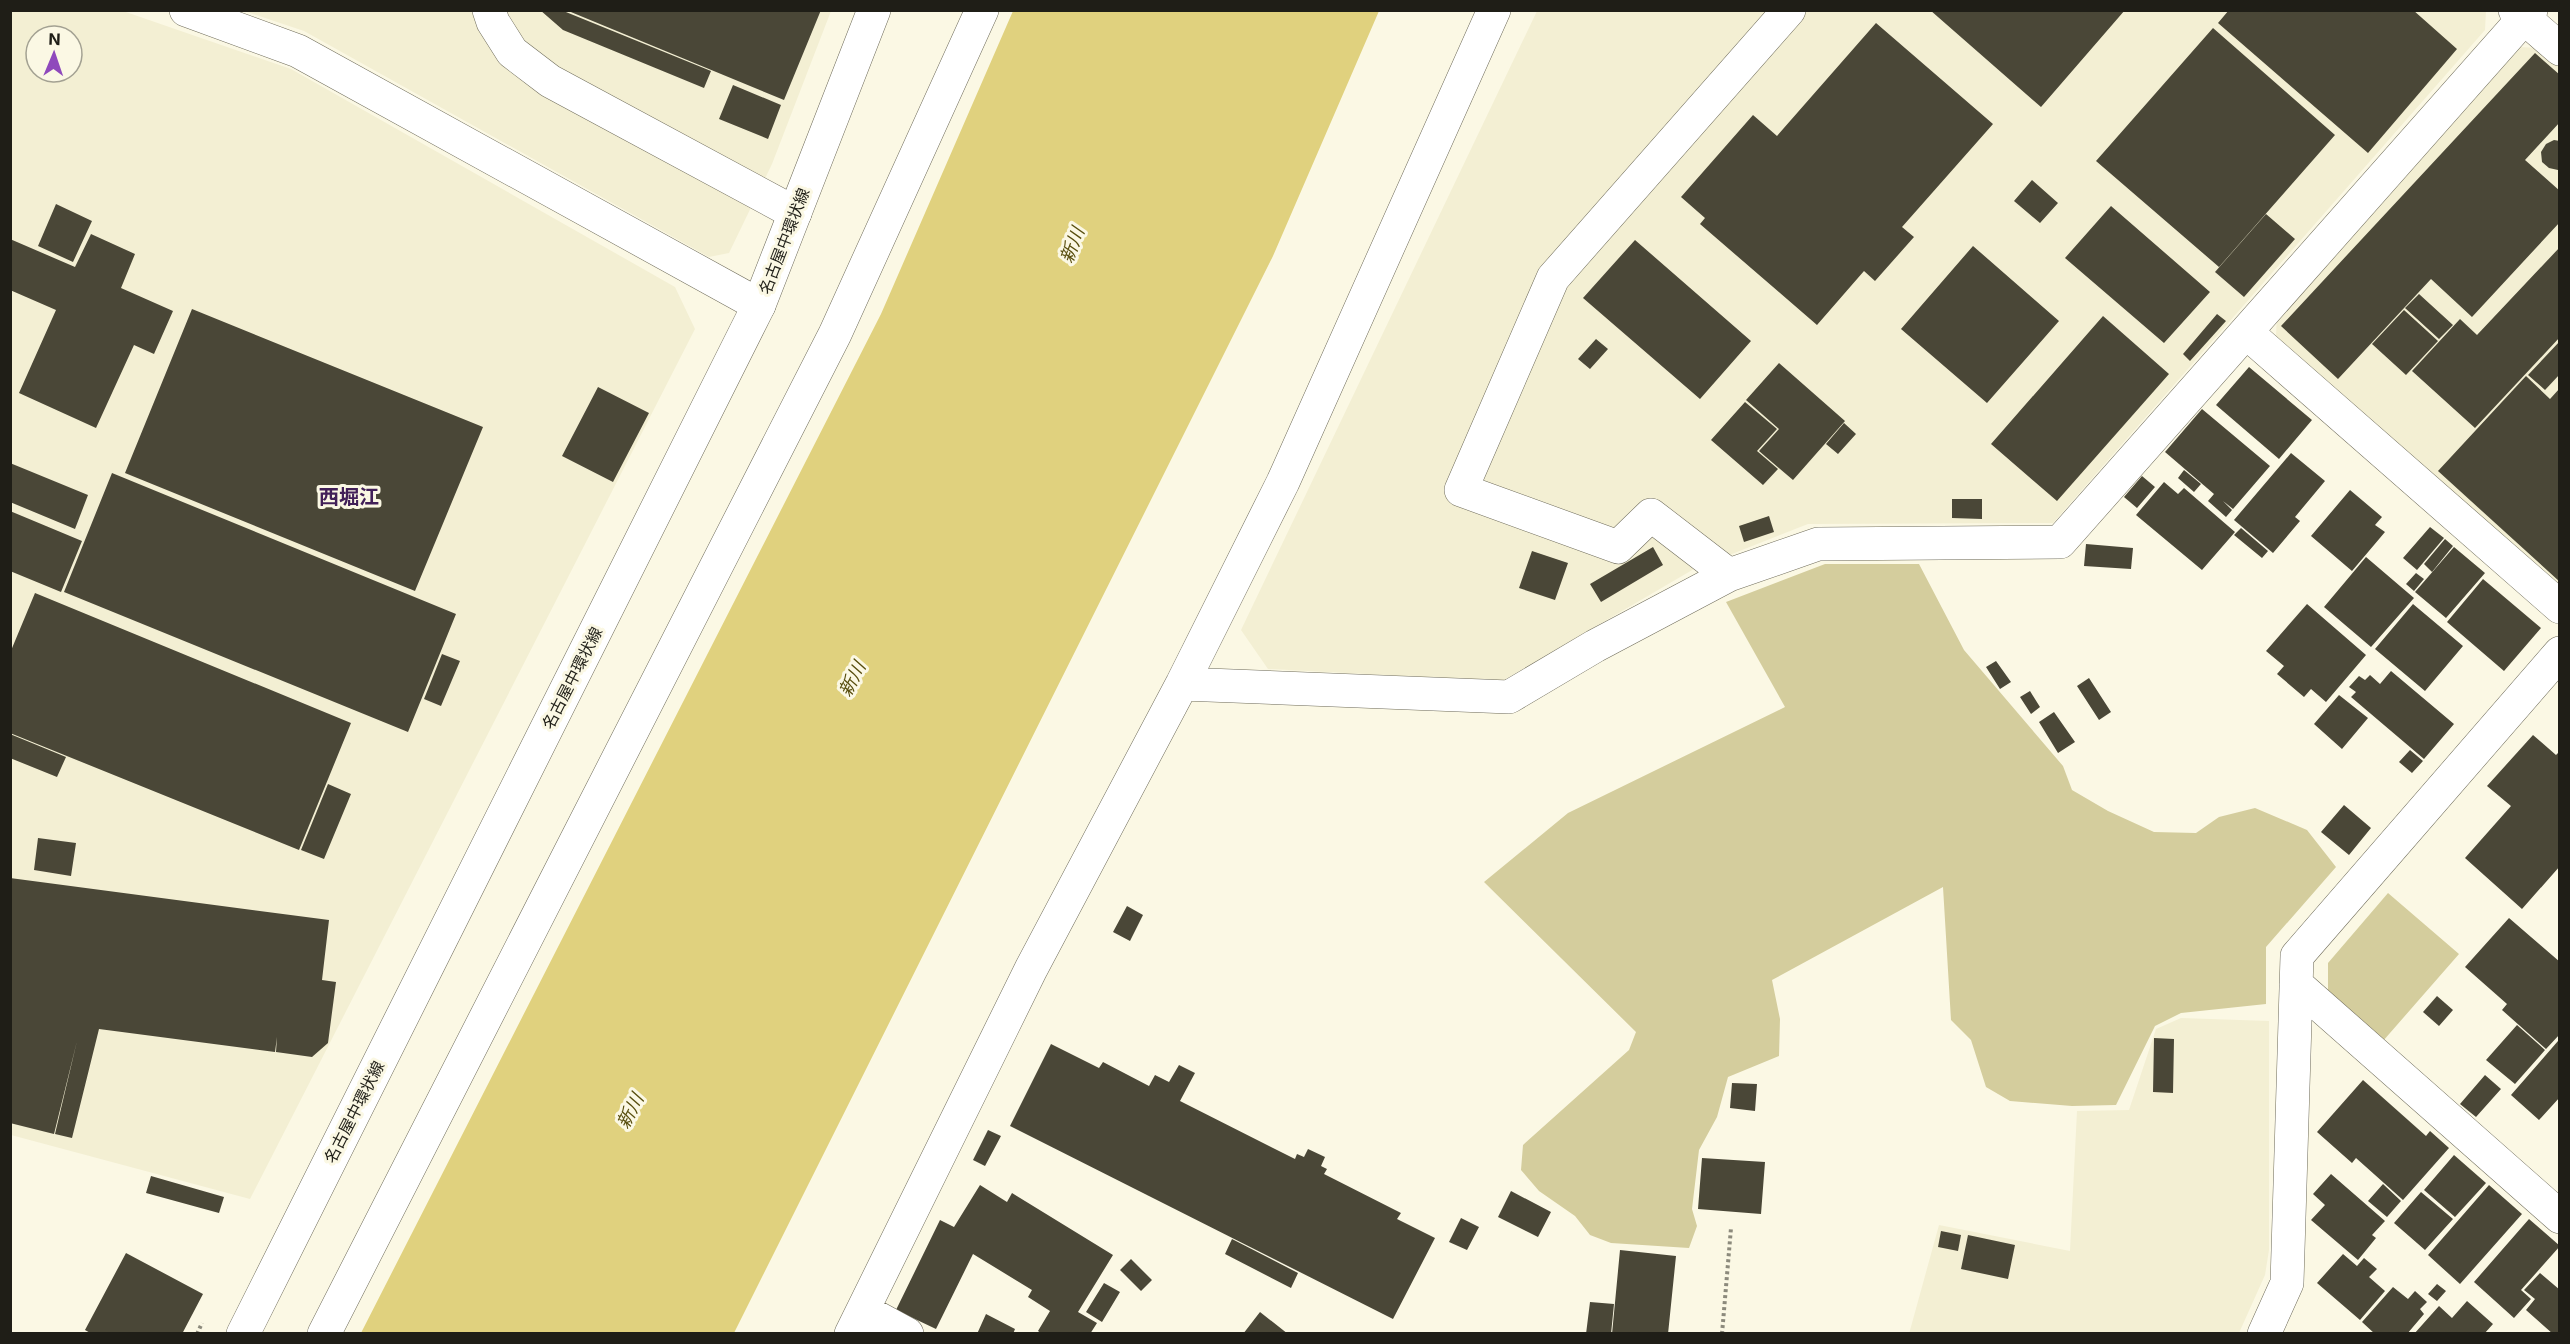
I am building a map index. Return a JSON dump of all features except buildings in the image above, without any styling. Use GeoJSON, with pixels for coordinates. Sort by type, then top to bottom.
{"type":"FeatureCollection","features":[{"type":"Feature","properties":{"kind":"street"},"geometry":{"type":"LineString","coordinates":[[186,10],[298,51],[759,305]]}},
{"type":"Feature","properties":{"kind":"street"},"geometry":{"type":"LineString","coordinates":[[489,10],[493,22],[512,52],[550,81],[795,213]]}},
{"type":"Feature","properties":{"kind":"street","name":"名古屋中環状線"},"geometry":{"type":"LineString","coordinates":[[243,1334],[759,305],[874,10]]}},
{"type":"Feature","properties":{"kind":"street"},"geometry":{"type":"LineString","coordinates":[[324,1334],[834,334],[982,10]]}},
{"type":"Feature","properties":{"kind":"street"},"geometry":{"type":"LineString","coordinates":[[908,1334],[857,1322],[1031,969],[1182,684],[1283,482],[1494,10]]}},
{"type":"Feature","properties":{"kind":"street"},"geometry":{"type":"LineString","coordinates":[[1729,575],[1650,515],[1618,547],[1461,490],[1553,278],[1789,10]]}},
{"type":"Feature","properties":{"kind":"street"},"geometry":{"type":"LineString","coordinates":[[1182,684],[1509,697],[1595,646],[1729,575],[1818,544],[2060,542],[2523,13],[2559,49]]}},
{"type":"Feature","properties":{"kind":"street"},"geometry":{"type":"LineString","coordinates":[[2246,332],[2559,607]]}},
{"type":"Feature","properties":{"kind":"street"},"geometry":{"type":"LineString","coordinates":[[2264,1334],[2287,1283],[2297,956],[2559,653]]}},
{"type":"Feature","properties":{"kind":"street"},"geometry":{"type":"LineString","coordinates":[[2296,984],[2559,1217]]}},
{"type":"Feature","properties":{"kind":"path"},"geometry":{"type":"LineString","coordinates":[[1722,1334],[1731,1228]]}},
{"type":"Feature","properties":{"kind":"shaded area"},"geometry":{"type":"Polygon","coordinates":[[[10,11],[123,11],[291,69],[675,287],[695,329],[250,1199],[11,1135],[10,11]]]}},
{"type":"Feature","properties":{"kind":"shaded area"},"geometry":{"type":"Polygon","coordinates":[[[244,11],[831,11],[772,164],[729,253],[709,257],[304,31],[244,11]]]}},
{"type":"Feature","properties":{"kind":"shaded area"},"geometry":{"type":"Polygon","coordinates":[[[1537,11],[2486,11],[2485,30],[2053,523],[1808,524],[1694,569],[1502,681],[1268,669],[1241,630],[1537,11]]]}},
{"type":"Feature","properties":{"kind":"shaded area"},"geometry":{"type":"Polygon","coordinates":[[[2519,47],[2538,48],[2559,67],[2559,588],[2276,336],[2277,315],[2519,47]]]}},
{"type":"Feature","properties":{"kind":"shaded area"},"geometry":{"type":"Polygon","coordinates":[[[1825,564],[1919,564],[1964,650],[2063,766],[2072,790],[2108,811],[2154,832],[2196,833],[2219,817],[2255,808],[2307,830],[2336,867],[2266,947],[2266,1004],[2181,1013],[2155,1026],[2116,1105],[2072,1106],[2010,1101],[1986,1087],[1971,1040],[1951,1020],[1943,887],[1772,980],[1780,1019],[1779,1056],[1728,1077],[1717,1117],[1699,1150],[1692,1209],[1697,1226],[1689,1248],[1611,1243],[1590,1235],[1575,1216],[1539,1191],[1521,1170],[1523,1145],[1629,1050],[1636,1032],[1484,882],[1568,813],[1785,707],[1726,602],[1825,564]]]}},
{"type":"Feature","properties":{"kind":"shaded area"},"geometry":{"type":"Polygon","coordinates":[[[2388,893],[2459,954],[2383,1041],[2328,995],[2328,963],[2388,893]]]}},
{"type":"Feature","properties":{"kind":"shaded area"},"geometry":{"type":"Polygon","coordinates":[[[2181,1018],[2269,1021],[2269,1250],[2265,1275],[2239,1333],[1909,1334],[1939,1225],[2070,1251],[2077,1111],[2129,1110],[2156,1029],[2181,1018]]]}},
{"type":"Feature","properties":{"kind":"water","name":"新川"},"geometry":{"type":"Polygon","coordinates":[[[1013,11],[1379,11],[1273,256],[734,1333],[361,1333],[881,314],[1013,11]]]}},
{"type":"Feature","properties":{"kind":"district","name":"西堀江"},"geometry":{"type":"Point","coordinates":[349,497]}}]}
